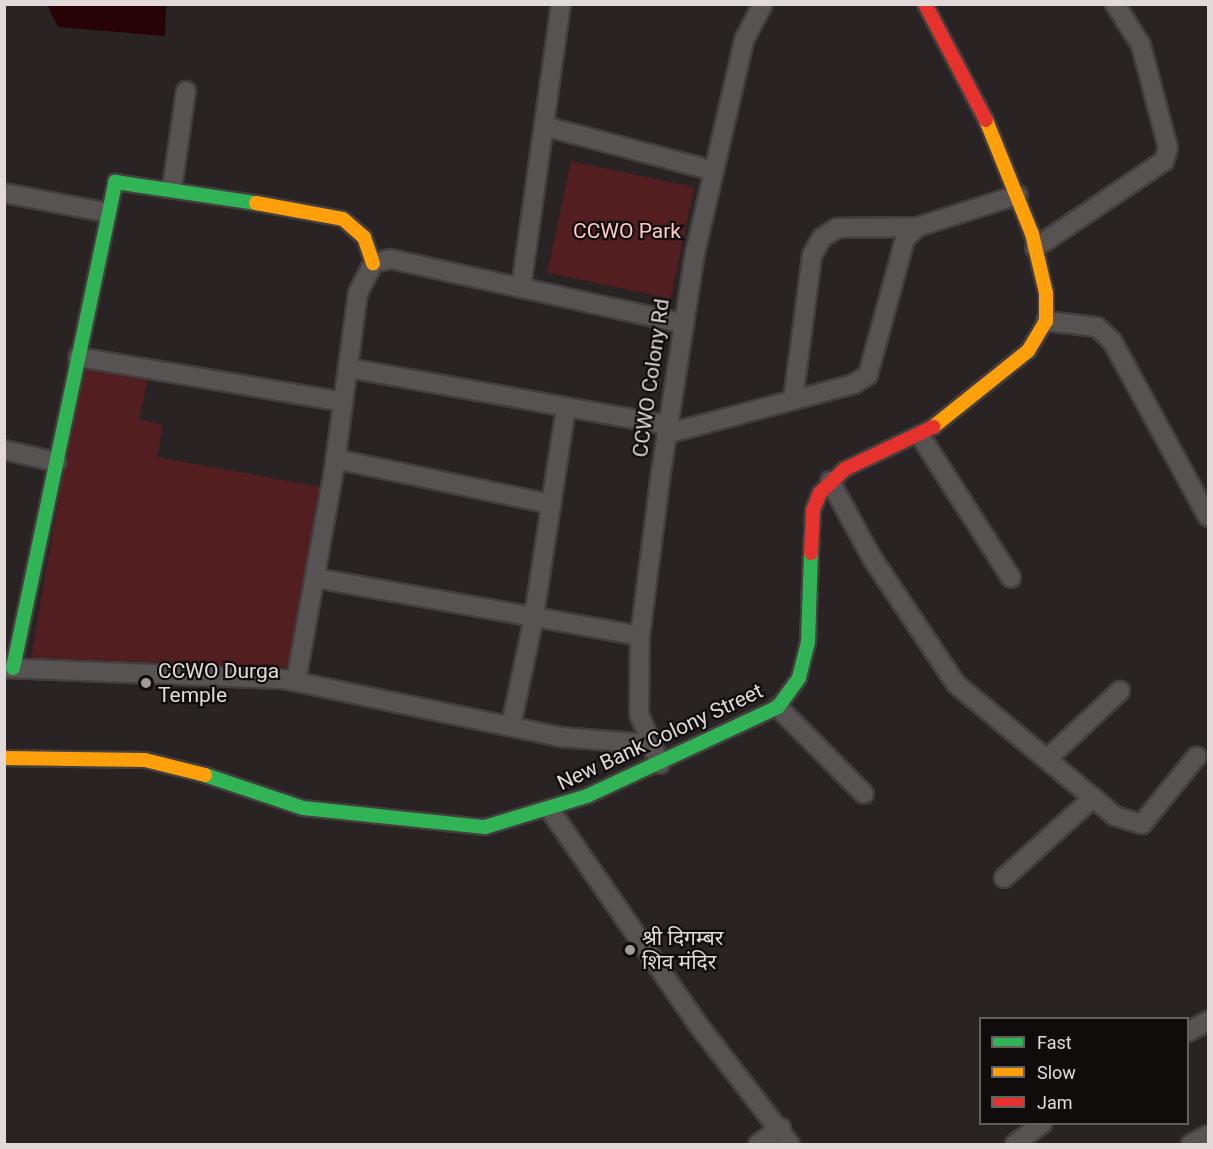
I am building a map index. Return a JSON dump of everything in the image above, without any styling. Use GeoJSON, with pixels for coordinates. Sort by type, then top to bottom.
{"type":"FeatureCollection","features":[{"type":"Feature","properties":{"kind":"street"},"geometry":{"type":"LineString","coordinates":[[521,288],[561,4]]}},
{"type":"Feature","properties":{"kind":"street","name":"CCWO Colony Rd"},"geometry":{"type":"LineString","coordinates":[[660,764],[639,714],[640,636],[667,429],[682,322],[714,171],[744,40],[763,4]]}},
{"type":"Feature","properties":{"kind":"street"},"geometry":{"type":"LineString","coordinates":[[926,4],[999,143],[1035,248],[1046,292],[1046,321],[1097,327],[1112,341],[1209,517]]}},
{"type":"Feature","properties":{"kind":"street"},"geometry":{"type":"LineString","coordinates":[[1035,248],[1164,161],[1168,148],[1141,45],[1115,4]]}},
{"type":"Feature","properties":{"kind":"street"},"geometry":{"type":"LineString","coordinates":[[172,188],[186,91]]}},
{"type":"Feature","properties":{"kind":"street"},"geometry":{"type":"LineString","coordinates":[[544,126],[714,171]]}},
{"type":"Feature","properties":{"kind":"street"},"geometry":{"type":"LineString","coordinates":[[296,681],[336,459],[358,292],[373,263],[364,237],[343,219],[123,179],[111,188],[105,212],[57,462],[9,668],[210,673],[296,681],[560,737],[650,744]]}},
{"type":"Feature","properties":{"kind":"street"},"geometry":{"type":"LineString","coordinates":[[4,193],[105,212]]}},
{"type":"Feature","properties":{"kind":"street"},"geometry":{"type":"LineString","coordinates":[[793,400],[813,255],[822,238],[837,228],[917,227],[1018,195]]}},
{"type":"Feature","properties":{"kind":"street"},"geometry":{"type":"LineString","coordinates":[[348,368],[566,406],[667,429],[793,400],[868,375],[898,255],[917,227]]}},
{"type":"Feature","properties":{"kind":"street"},"geometry":{"type":"LineString","coordinates":[[373,263],[390,259],[682,322]]}},
{"type":"Feature","properties":{"kind":"street","name":"New Bank Colony Street"},"geometry":{"type":"LineString","coordinates":[[4,758],[145,760],[189,769],[303,808],[469,826],[499,825],[550,810],[660,764],[778,707],[799,678],[808,643],[813,510],[830,482],[845,469],[921,437],[1029,351],[1046,321]]}},
{"type":"Feature","properties":{"kind":"street"},"geometry":{"type":"LineString","coordinates":[[78,357],[343,402]]}},
{"type":"Feature","properties":{"kind":"street"},"geometry":{"type":"LineString","coordinates":[[511,725],[534,617],[566,406]]}},
{"type":"Feature","properties":{"kind":"street"},"geometry":{"type":"LineString","coordinates":[[921,437],[1011,578]]}},
{"type":"Feature","properties":{"kind":"street"},"geometry":{"type":"LineString","coordinates":[[4,450],[57,462]]}},
{"type":"Feature","properties":{"kind":"street"},"geometry":{"type":"LineString","coordinates":[[336,459],[551,504]]}},
{"type":"Feature","properties":{"kind":"street"},"geometry":{"type":"LineString","coordinates":[[830,482],[946,672],[1093,798],[1127,824],[1142,824],[1197,756]]}},
{"type":"Feature","properties":{"kind":"street"},"geometry":{"type":"LineString","coordinates":[[315,578],[640,636]]}},
{"type":"Feature","properties":{"kind":"street"},"geometry":{"type":"LineString","coordinates":[[1047,759],[1120,691]]}},
{"type":"Feature","properties":{"kind":"street"},"geometry":{"type":"LineString","coordinates":[[778,707],[864,794]]}},
{"type":"Feature","properties":{"kind":"street"},"geometry":{"type":"LineString","coordinates":[[1004,878],[1093,798]]}},
{"type":"Feature","properties":{"kind":"street"},"geometry":{"type":"LineString","coordinates":[[550,810],[696,1022],[781,1128],[790,1144]]}},
{"type":"Feature","properties":{"kind":"street"},"geometry":{"type":"LineString","coordinates":[[1189,1032],[1208,1024]]}},
{"type":"Feature","properties":{"kind":"street"},"geometry":{"type":"LineString","coordinates":[[1015,1144],[1041,1125]]}},
{"type":"Feature","properties":{"kind":"street"},"geometry":{"type":"LineString","coordinates":[[758,1144],[781,1128]]}},
{"type":"Feature","properties":{"kind":"street"},"geometry":{"type":"LineString","coordinates":[[1191,1144],[1209,1135]]}},
{"type":"Feature","properties":{"kind":"green space","name":"CCWO Park"},"geometry":{"type":"Polygon","coordinates":[[[571,161],[694,187],[671,299],[547,273],[571,161]]]}},
{"type":"Feature","properties":{"kind":"green space"},"geometry":{"type":"Polygon","coordinates":[[[82,364],[149,374],[139,419],[163,425],[157,457],[321,487],[290,667],[31,658],[82,364]]]}},
{"type":"Feature","properties":{"kind":"shaded area"},"geometry":{"type":"Polygon","coordinates":[[[47,5],[166,5],[165,36],[58,27],[47,5]]]}},
{"type":"Feature","properties":{"kind":"traffic: fast"},"geometry":{"type":"LineString","coordinates":[[13,668],[115,182],[256,203]]}},
{"type":"Feature","properties":{"kind":"traffic: fast"},"geometry":{"type":"LineString","coordinates":[[205,775],[303,808],[485,827],[587,796],[778,707],[799,678],[808,643],[811,553]]}},
{"type":"Feature","properties":{"kind":"traffic: slow"},"geometry":{"type":"LineString","coordinates":[[933,427],[1028,351],[1046,321],[1046,293],[1032,234],[986,120]]}},
{"type":"Feature","properties":{"kind":"traffic: slow"},"geometry":{"type":"LineString","coordinates":[[256,203],[343,219],[364,237],[373,263]]}},
{"type":"Feature","properties":{"kind":"traffic: slow"},"geometry":{"type":"LineString","coordinates":[[4,758],[145,760],[205,775]]}},
{"type":"Feature","properties":{"kind":"traffic: jam"},"geometry":{"type":"LineString","coordinates":[[925,4],[986,120]]}},
{"type":"Feature","properties":{"kind":"traffic: jam"},"geometry":{"type":"LineString","coordinates":[[811,553],[813,510],[820,493],[845,469],[933,427]]}},
{"type":"Feature","properties":{"kind":"place","name":"CCWO Durga Temple"},"geometry":{"type":"Point","coordinates":[146,683]}},
{"type":"Feature","properties":{"kind":"place","name":"श्री दिगम्बर शिव मंदिर"},"geometry":{"type":"Point","coordinates":[630,950]}}]}
